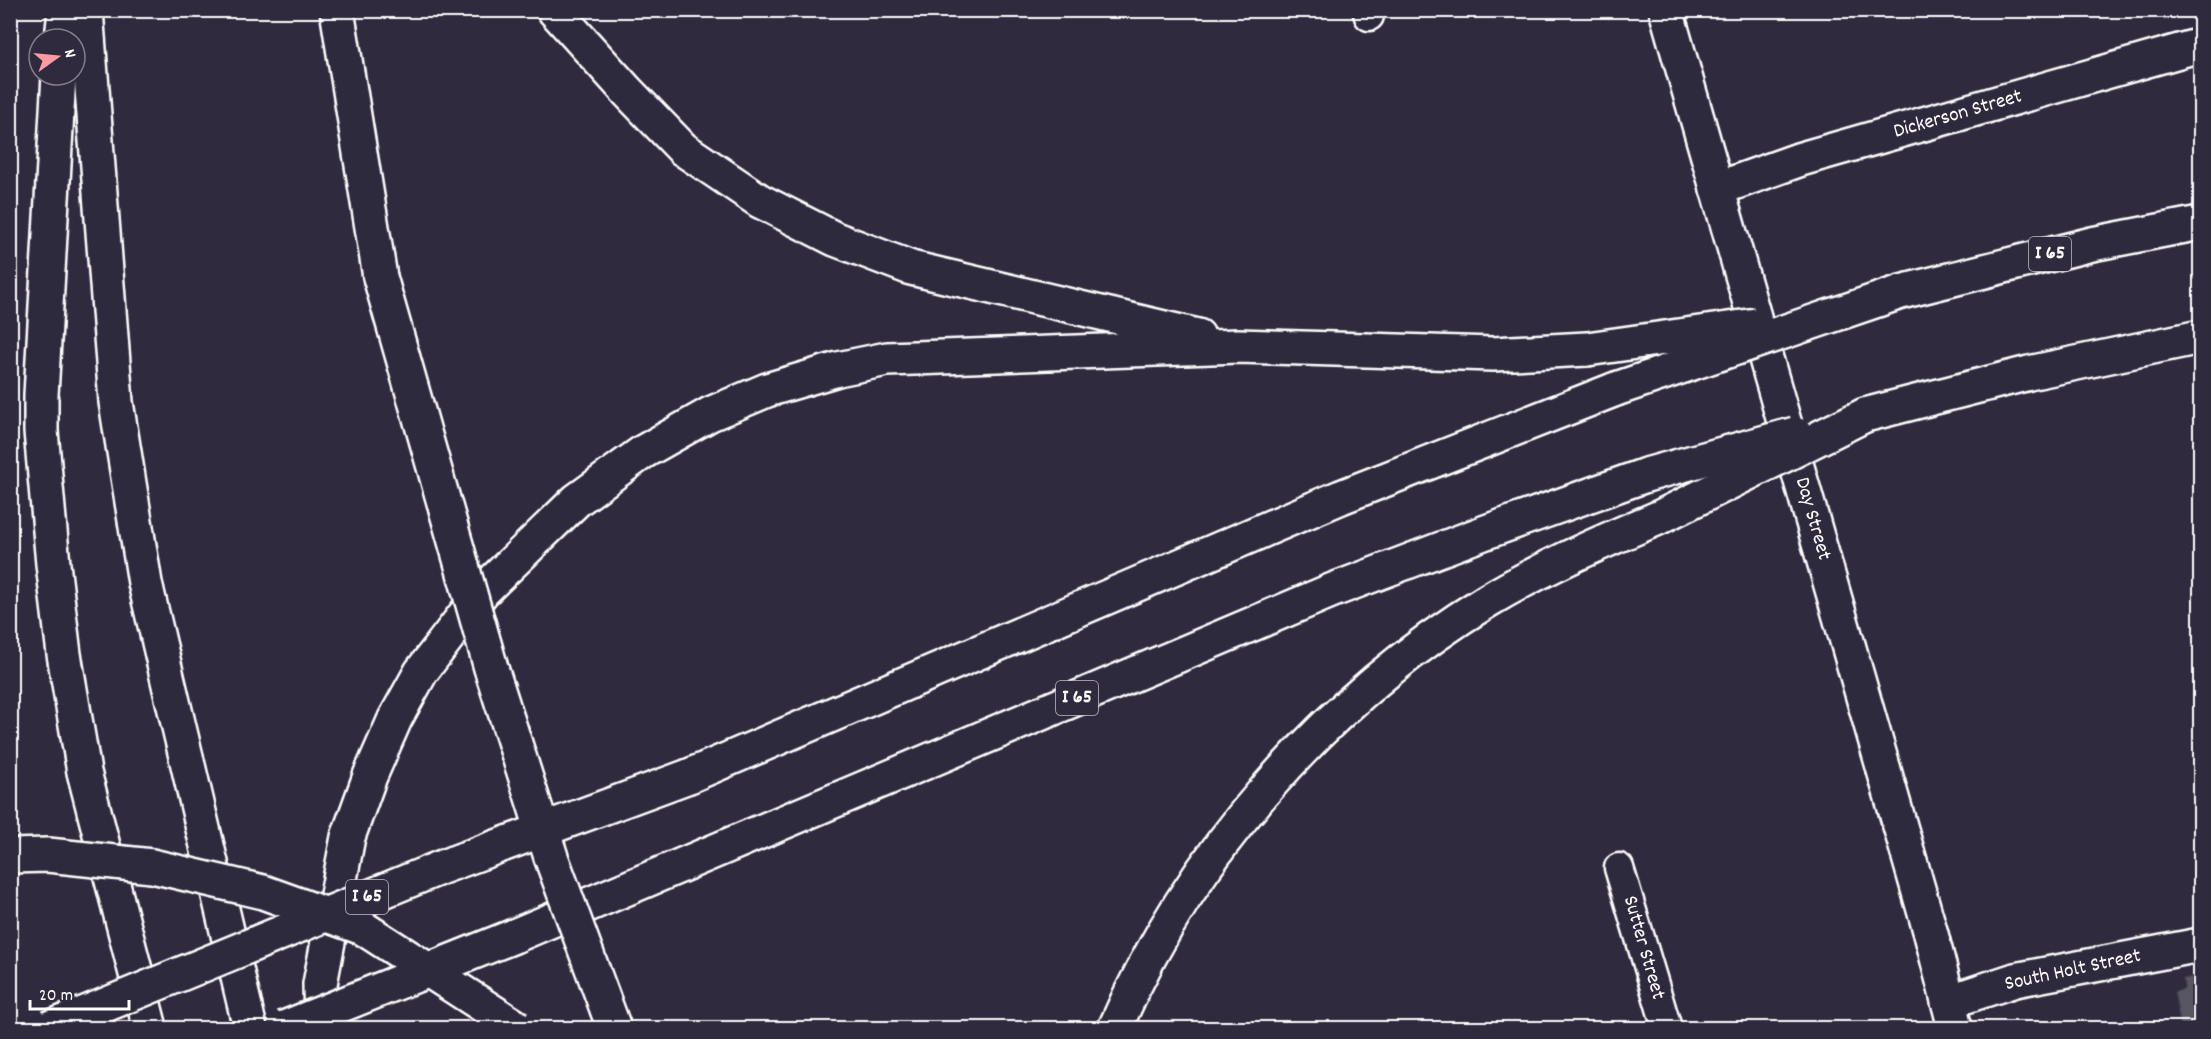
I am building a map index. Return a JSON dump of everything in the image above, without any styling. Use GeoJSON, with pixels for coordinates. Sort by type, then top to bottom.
{"type":"FeatureCollection","features":[{"type":"Feature","properties":{"kind":"main road"},"geometry":{"type":"LineString","coordinates":[[63,27],[65,10]]}},
{"type":"Feature","properties":{"kind":"main road"},"geometry":{"type":"LineString","coordinates":[[86,10],[116,402],[145,583],[221,915],[250,1029]]}},
{"type":"Feature","properties":{"kind":"main road"},"geometry":{"type":"LineString","coordinates":[[337,10],[380,278],[494,680],[551,857],[614,1029]]}},
{"type":"Feature","properties":{"kind":"main road"},"geometry":{"type":"LineString","coordinates":[[554,10],[683,149],[760,201],[836,239],[911,268],[1238,346]]}},
{"type":"Feature","properties":{"kind":"main road","name":"Day Street"},"geometry":{"type":"LineString","coordinates":[[1666,10],[1931,934],[1951,1015]]}},
{"type":"Feature","properties":{"kind":"main road","name":"Dickerson Street"},"geometry":{"type":"LineString","coordinates":[[1717,189],[1802,159],[2200,45]]}},
{"type":"Feature","properties":{"kind":"main road"},"geometry":{"type":"LineString","coordinates":[[58,87],[41,394],[52,564],[64,654],[84,772],[150,1029]]}},
{"type":"Feature","properties":{"kind":"main road","name":"I 65"},"geometry":{"type":"LineString","coordinates":[[49,1029],[442,867],[689,776],[1341,497],[1616,389],[1901,292],[2092,244],[2200,224]]}},
{"type":"Feature","properties":{"kind":"main road"},"geometry":{"type":"LineString","coordinates":[[321,1029],[320,984],[348,837],[370,776],[395,719],[422,672],[483,591],[577,500],[643,452],[710,414],[767,390],[838,369],[887,359],[1238,346],[1493,354],[1587,349],[1832,315]]}},
{"type":"Feature","properties":{"kind":"main road","name":"I 65"},"geometry":{"type":"LineString","coordinates":[[284,1029],[514,936],[1332,590],[1518,520],[1646,475],[1865,415],[2095,358],[2200,337]]}},
{"type":"Feature","properties":{"kind":"main road"},"geometry":{"type":"LineString","coordinates":[[1115,1029],[1151,955],[1183,901],[1255,803],[1340,713],[1402,661],[1436,635],[1540,571],[1658,518],[1865,415]]}},
{"type":"Feature","properties":{"kind":"main road"},"geometry":{"type":"LineString","coordinates":[[10,856],[48,855],[152,866],[263,892],[363,928],[518,1029]]}},
{"type":"Feature","properties":{"kind":"main road","name":"South Holt Street"},"geometry":{"type":"LineString","coordinates":[[1951,1015],[2015,980],[2200,945]]}},
{"type":"Feature","properties":{"kind":"street","name":"Sutter Street"},"geometry":{"type":"LineString","coordinates":[[1619,868],[1667,1029]]}},
{"type":"Feature","properties":{"kind":"building"},"geometry":{"type":"Polygon","coordinates":[[[2200,975],[2200,1029],[2181,1029],[2174,992],[2184,989],[2183,979],[2200,975]]]}}]}
